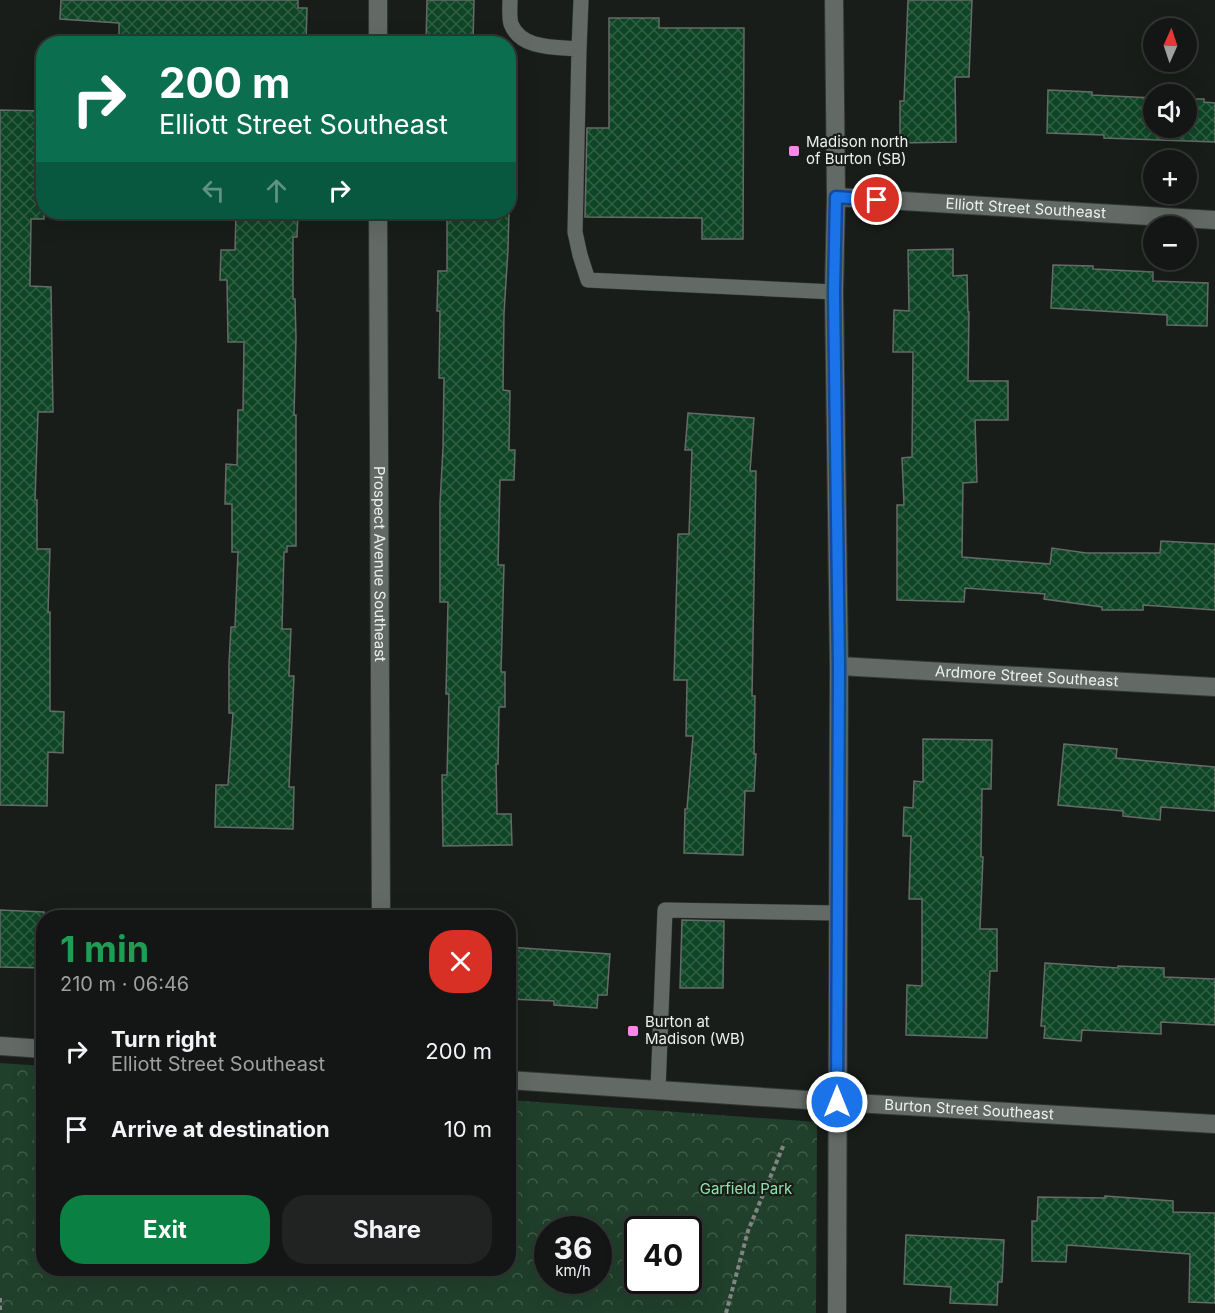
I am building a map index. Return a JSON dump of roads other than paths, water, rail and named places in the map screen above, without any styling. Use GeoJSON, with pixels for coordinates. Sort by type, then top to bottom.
{"type":"FeatureCollection","features":[{"type":"Feature","properties":{"kind":"street"},"geometry":{"type":"LineString","coordinates":[[378,0],[378,36]]}},
{"type":"Feature","properties":{"kind":"street"},"geometry":{"type":"LineString","coordinates":[[834,0],[836,197],[834,292],[839,666],[837,1313]]}},
{"type":"Feature","properties":{"kind":"street","name":"Elliott Street Southeast"},"geometry":{"type":"LineString","coordinates":[[836,197],[1215,220]]}},
{"type":"Feature","properties":{"kind":"street","name":"Prospect Avenue Southeast"},"geometry":{"type":"LineString","coordinates":[[378,219],[381,910]]}},
{"type":"Feature","properties":{"kind":"street","name":"Ardmore Street Southeast"},"geometry":{"type":"LineString","coordinates":[[839,666],[1215,687]]}},
{"type":"Feature","properties":{"kind":"street"},"geometry":{"type":"LineString","coordinates":[[0,1046],[36,1048]]}},
{"type":"Feature","properties":{"kind":"street","name":"Burton Street Southeast"},"geometry":{"type":"LineString","coordinates":[[516,1081],[1215,1124]]}},
{"type":"Feature","properties":{"kind":"lane"},"geometry":{"type":"LineString","coordinates":[[510,0],[510,22],[517,34],[535,45],[579,48]]}},
{"type":"Feature","properties":{"kind":"lane"},"geometry":{"type":"LineString","coordinates":[[581,0],[575,232],[588,280],[834,292]]}},
{"type":"Feature","properties":{"kind":"lane"},"geometry":{"type":"LineString","coordinates":[[658,1090],[665,910],[838,913]]}},
{"type":"Feature","properties":{"kind":"place","name":"Madison north of Burton (SB)"},"geometry":{"type":"Point","coordinates":[794,151]}},
{"type":"Feature","properties":{"kind":"place","name":"Burton at Madison (WB)"},"geometry":{"type":"Point","coordinates":[633,1031]}},
{"type":"Feature","properties":{"kind":"park label","name":"Garfield Park"},"geometry":{"type":"Point","coordinates":[746,1189]}}]}
